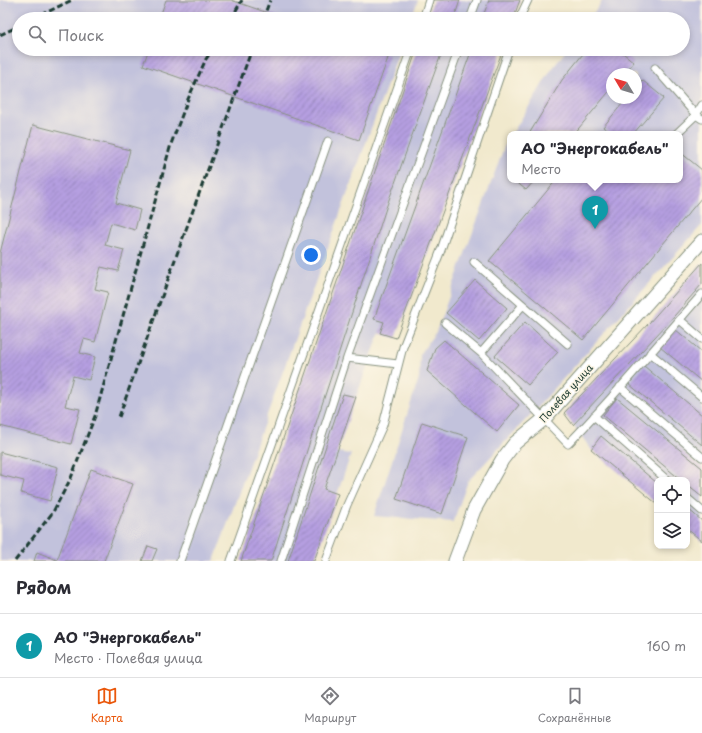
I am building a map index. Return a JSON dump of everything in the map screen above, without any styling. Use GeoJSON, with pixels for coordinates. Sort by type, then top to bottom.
{"type":"FeatureCollection","features":[{"type":"Feature","properties":{"kind":"street","name":"Полевая улица"},"geometry":{"type":"LineString","coordinates":[[455,561],[474,510],[502,460],[516,443],[544,419],[702,240]]}},
{"type":"Feature","properties":{"kind":"lane"},"geometry":{"type":"LineString","coordinates":[[425,12],[430,0]]}},
{"type":"Feature","properties":{"kind":"lane"},"geometry":{"type":"LineString","coordinates":[[473,12],[477,0]]}},
{"type":"Feature","properties":{"kind":"lane"},"geometry":{"type":"LineString","coordinates":[[522,12],[528,0]]}},
{"type":"Feature","properties":{"kind":"lane"},"geometry":{"type":"LineString","coordinates":[[231,561],[410,56]]}},
{"type":"Feature","properties":{"kind":"lane"},"geometry":{"type":"LineString","coordinates":[[281,561],[347,358],[456,56]]}},
{"type":"Feature","properties":{"kind":"lane"},"geometry":{"type":"LineString","coordinates":[[326,561],[346,505],[383,425],[403,347],[441,250],[507,56]]}},
{"type":"Feature","properties":{"kind":"lane"},"geometry":{"type":"LineString","coordinates":[[655,68],[699,117]]}},
{"type":"Feature","properties":{"kind":"lane"},"geometry":{"type":"LineString","coordinates":[[680,131],[699,117],[702,105]]}},
{"type":"Feature","properties":{"kind":"lane"},"geometry":{"type":"LineString","coordinates":[[180,561],[328,141]]}},
{"type":"Feature","properties":{"kind":"lane"},"geometry":{"type":"LineString","coordinates":[[474,262],[568,344]]}},
{"type":"Feature","properties":{"kind":"lane"},"geometry":{"type":"LineString","coordinates":[[445,323],[481,353],[568,444],[702,294]]}},
{"type":"Feature","properties":{"kind":"lane"},"geometry":{"type":"LineString","coordinates":[[481,353],[523,304]]}},
{"type":"Feature","properties":{"kind":"lane"},"geometry":{"type":"LineString","coordinates":[[680,320],[702,339]]}},
{"type":"Feature","properties":{"kind":"lane"},"geometry":{"type":"LineString","coordinates":[[650,353],[702,397]]}},
{"type":"Feature","properties":{"kind":"lane"},"geometry":{"type":"LineString","coordinates":[[347,358],[398,364]]}},
{"type":"Feature","properties":{"kind":"lane"},"geometry":{"type":"LineString","coordinates":[[620,387],[702,457]]}},
{"type":"Feature","properties":{"kind":"lane"},"geometry":{"type":"LineString","coordinates":[[594,416],[664,477]]}},
{"type":"Feature","properties":{"kind":"lane"},"geometry":{"type":"LineString","coordinates":[[690,501],[702,511]]}},
{"type":"Feature","properties":{"kind":"shaded area"},"geometry":{"type":"Polygon","coordinates":[[[0,0],[418,0],[414,12],[12,12],[12,56],[397,56],[214,561],[0,561],[0,0]]]}},
{"type":"Feature","properties":{"kind":"shaded area"},"geometry":{"type":"Polygon","coordinates":[[[434,0],[520,0],[516,12],[430,12],[434,0]]]}},
{"type":"Feature","properties":{"kind":"shaded area"},"geometry":{"type":"Polygon","coordinates":[[[603,0],[702,0],[702,225],[535,410],[468,481],[453,522],[374,516],[419,378],[420,355],[436,332],[507,142],[507,183],[683,183],[683,131],[514,131],[550,72],[562,56],[690,56],[690,12],[594,12],[603,0]]]}},
{"type":"Feature","properties":{"kind":"shaded area"},"geometry":{"type":"Polygon","coordinates":[[[415,56],[500,56],[396,338],[380,333],[356,397],[337,452],[351,454],[314,561],[241,561],[415,56]]]}},
{"type":"Feature","properties":{"kind":"shaded area"},"geometry":{"type":"Polygon","coordinates":[[[702,263],[702,541],[690,531],[690,477],[654,477],[654,502],[591,449],[564,413],[649,323],[702,263]]]}},
{"type":"Feature","properties":{"kind":"building"},"geometry":{"type":"Polygon","coordinates":[[[166,0],[231,0],[265,12],[162,12],[166,0]]]}},
{"type":"Feature","properties":{"kind":"building"},"geometry":{"type":"Polygon","coordinates":[[[433,0],[460,0],[456,12],[429,12],[433,0]]]}},
{"type":"Feature","properties":{"kind":"building"},"geometry":{"type":"Polygon","coordinates":[[[489,0],[520,0],[516,12],[485,12],[489,0]]]}},
{"type":"Feature","properties":{"kind":"building"},"geometry":{"type":"Polygon","coordinates":[[[146,56],[389,56],[359,140],[143,65],[146,56]]]}},
{"type":"Feature","properties":{"kind":"building"},"geometry":{"type":"Polygon","coordinates":[[[415,56],[440,56],[386,208],[271,561],[241,561],[415,56]]]}},
{"type":"Feature","properties":{"kind":"building"},"geometry":{"type":"Polygon","coordinates":[[[469,56],[500,56],[396,338],[380,333],[384,322],[374,319],[469,56]]]}},
{"type":"Feature","properties":{"kind":"building"},"geometry":{"type":"Polygon","coordinates":[[[581,56],[627,56],[634,62],[629,68],[606,68],[606,95],[576,131],[531,131],[562,80],[581,56]]]}},
{"type":"Feature","properties":{"kind":"building"},"geometry":{"type":"Polygon","coordinates":[[[642,80],[664,98],[636,131],[608,131],[603,127],[622,104],[642,104],[642,80]]]}},
{"type":"Feature","properties":{"kind":"building"},"geometry":{"type":"Polygon","coordinates":[[[33,125],[130,150],[116,203],[140,210],[135,230],[111,223],[105,245],[124,250],[118,271],[101,267],[95,289],[108,292],[95,342],[84,339],[80,353],[95,357],[89,380],[73,376],[65,406],[80,409],[71,444],[0,426],[0,253],[33,125]]]}},
{"type":"Feature","properties":{"kind":"building"},"geometry":{"type":"Polygon","coordinates":[[[683,154],[702,170],[702,197],[583,340],[489,261],[554,183],[683,183],[683,154]]]}},
{"type":"Feature","properties":{"kind":"building"},"geometry":{"type":"Polygon","coordinates":[[[518,183],[532,183],[526,190],[518,183]]]}},
{"type":"Feature","properties":{"kind":"building"},"geometry":{"type":"Polygon","coordinates":[[[702,263],[702,284],[668,323],[573,425],[564,413],[649,323],[702,263]]]}},
{"type":"Feature","properties":{"kind":"building"},"geometry":{"type":"Polygon","coordinates":[[[475,280],[507,308],[479,341],[446,313],[475,280]]]}},
{"type":"Feature","properties":{"kind":"building"},"geometry":{"type":"Polygon","coordinates":[[[525,322],[558,352],[528,385],[495,356],[525,322]]]}},
{"type":"Feature","properties":{"kind":"building"},"geometry":{"type":"Polygon","coordinates":[[[675,329],[702,352],[702,382],[660,347],[675,329]]]}},
{"type":"Feature","properties":{"kind":"building"},"geometry":{"type":"Polygon","coordinates":[[[444,340],[519,405],[497,432],[427,371],[435,348],[444,340]]]}},
{"type":"Feature","properties":{"kind":"building"},"geometry":{"type":"Polygon","coordinates":[[[644,366],[702,415],[702,445],[629,384],[644,366]]]}},
{"type":"Feature","properties":{"kind":"building"},"geometry":{"type":"Polygon","coordinates":[[[343,394],[356,397],[324,489],[338,494],[314,561],[288,561],[343,394]]]}},
{"type":"Feature","properties":{"kind":"building"},"geometry":{"type":"Polygon","coordinates":[[[617,398],[702,468],[702,497],[690,487],[690,477],[677,477],[603,415],[617,398]]]}},
{"type":"Feature","properties":{"kind":"building"},"geometry":{"type":"Polygon","coordinates":[[[422,422],[468,437],[442,514],[396,499],[422,422]]]}},
{"type":"Feature","properties":{"kind":"building"},"geometry":{"type":"Polygon","coordinates":[[[601,436],[654,480],[654,502],[591,449],[601,436]]]}},
{"type":"Feature","properties":{"kind":"building"},"geometry":{"type":"Polygon","coordinates":[[[0,452],[58,467],[50,501],[21,493],[24,481],[0,475],[0,452]]]}},
{"type":"Feature","properties":{"kind":"building"},"geometry":{"type":"Polygon","coordinates":[[[91,469],[133,484],[104,561],[34,561],[37,552],[57,560],[91,469]]]}},
{"type":"Feature","properties":{"kind":"building"},"geometry":{"type":"Polygon","coordinates":[[[690,511],[702,521],[702,541],[690,531],[690,511]]]}},
{"type":"Feature","properties":{"kind":"building"},"geometry":{"type":"Polygon","coordinates":[[[148,546],[157,549],[152,561],[142,561],[148,546]]]}},
{"type":"Feature","properties":{"kind":"railway"},"geometry":{"type":"LineString","coordinates":[[47,12],[72,0]]}},
{"type":"Feature","properties":{"kind":"railway"},"geometry":{"type":"LineString","coordinates":[[235,12],[242,0]]}},
{"type":"Feature","properties":{"kind":"railway"},"geometry":{"type":"LineString","coordinates":[[266,12],[270,0]]}},
{"type":"Feature","properties":{"kind":"railway"},"geometry":{"type":"LineString","coordinates":[[0,35],[12,29]]}},
{"type":"Feature","properties":{"kind":"railway"},"geometry":{"type":"LineString","coordinates":[[15,561],[53,512],[71,478],[95,416],[171,144],[188,99],[208,56]]}},
{"type":"Feature","properties":{"kind":"railway"},"geometry":{"type":"LineString","coordinates":[[119,417],[249,56]]}},
{"type":"Feature","properties":{"kind":"place","name":"АО \"Энергокабель\""},"geometry":{"type":"Point","coordinates":[595,229]}}]}
